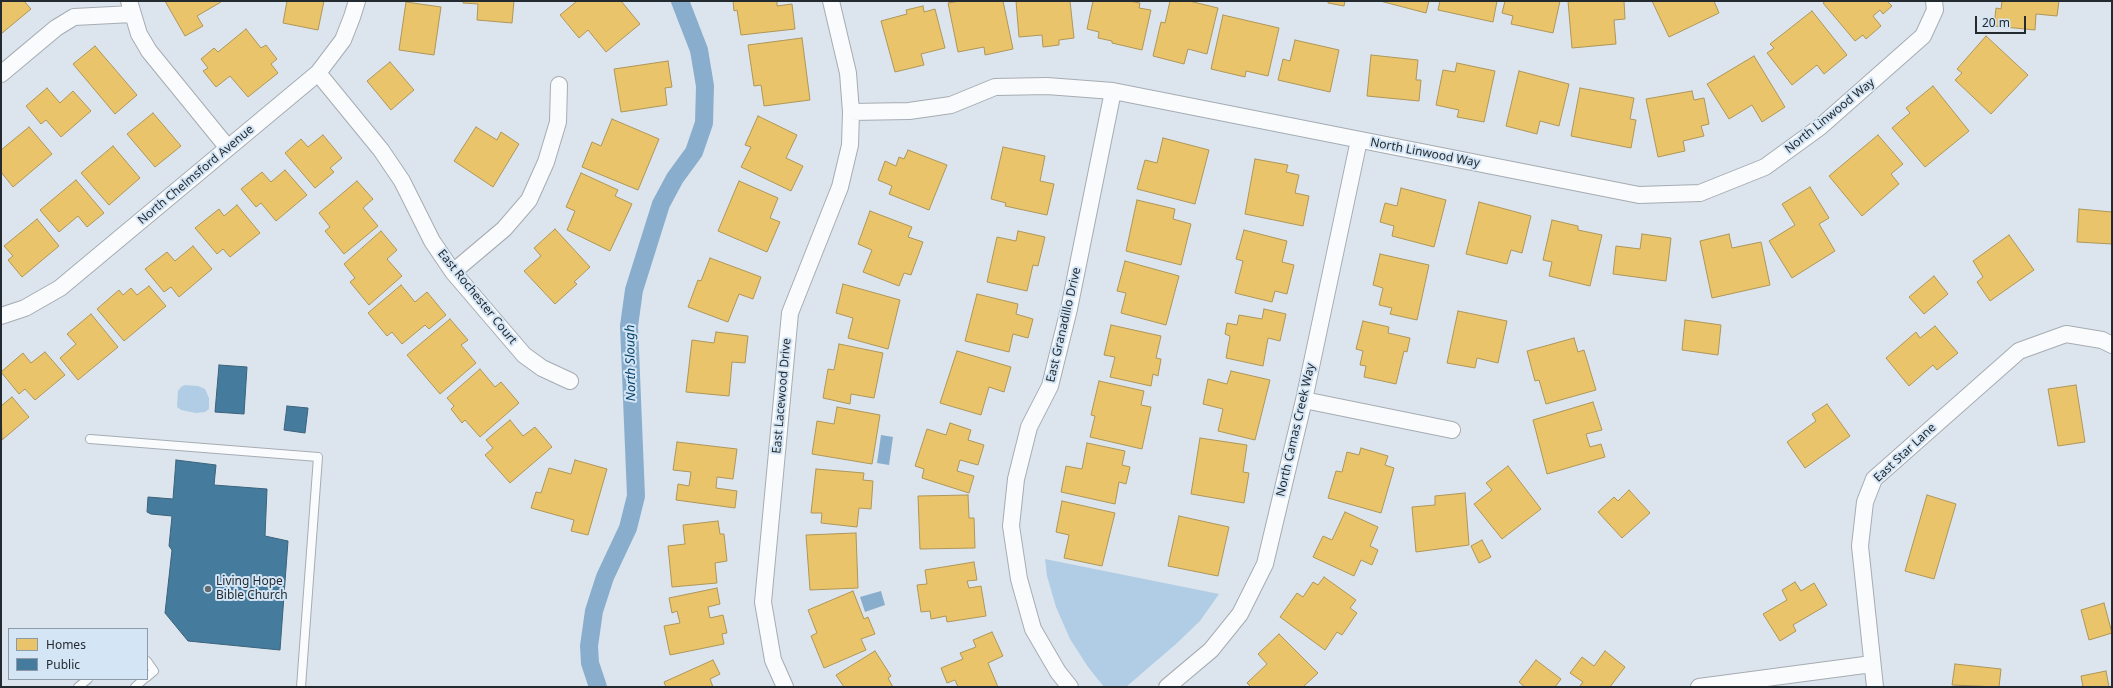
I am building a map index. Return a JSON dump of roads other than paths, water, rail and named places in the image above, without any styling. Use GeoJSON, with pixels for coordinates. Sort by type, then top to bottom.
{"type":"FeatureCollection","features":[{"type":"Feature","properties":{"kind":"street","name":"North Chelmsford Avenue"},"geometry":{"type":"LineString","coordinates":[[1,316],[25,308],[60,288],[318,73],[343,40],[357,1]]}},
{"type":"Feature","properties":{"kind":"street","name":"East Lacewood Drive"},"geometry":{"type":"LineString","coordinates":[[785,687],[773,660],[763,602],[790,313],[840,187],[850,145],[851,112],[848,73],[831,1]]}},
{"type":"Feature","properties":{"kind":"street","name":"North Linwood Way"},"geometry":{"type":"LineString","coordinates":[[851,112],[909,111],[951,105],[995,87],[1046,86],[1113,91],[1639,195],[1700,193],[1765,167],[1820,127],[1923,36],[1935,6]]}},
{"type":"Feature","properties":{"kind":"street"},"geometry":{"type":"LineString","coordinates":[[1,74],[56,28],[74,17],[130,8],[139,34],[156,61],[228,148]]}},
{"type":"Feature","properties":{"kind":"street","name":"East Rochester Court"},"geometry":{"type":"LineString","coordinates":[[318,73],[381,150],[402,181],[432,241],[453,272],[524,355],[542,368],[570,381]]}},
{"type":"Feature","properties":{"kind":"street"},"geometry":{"type":"LineString","coordinates":[[453,272],[504,229],[529,200],[546,162],[558,122],[559,85]]}},
{"type":"Feature","properties":{"kind":"street","name":"East Granadillo Drive"},"geometry":{"type":"LineString","coordinates":[[1070,687],[1058,672],[1033,629],[1019,580],[1011,526],[1016,479],[1028,434],[1050,386],[1069,309],[1113,91]]}},
{"type":"Feature","properties":{"kind":"street","name":"North Camas Creek Way"},"geometry":{"type":"LineString","coordinates":[[1167,687],[1211,650],[1240,614],[1265,564],[1304,400],[1359,140]]}},
{"type":"Feature","properties":{"kind":"street","name":"East Star Lane"},"geometry":{"type":"LineString","coordinates":[[1875,687],[1860,546],[1865,502],[1874,479],[2019,351],[2066,334],[2102,340],[2112,345]]}},
{"type":"Feature","properties":{"kind":"street"},"geometry":{"type":"LineString","coordinates":[[1304,400],[1452,430]]}},
{"type":"Feature","properties":{"kind":"street"},"geometry":{"type":"LineString","coordinates":[[1698,687],[1872,664]]}},
{"type":"Feature","properties":{"kind":"lane"},"geometry":{"type":"LineString","coordinates":[[90,439],[318,458],[301,687]]}},
{"type":"Feature","properties":{"kind":"lane"},"geometry":{"type":"LineString","coordinates":[[148,662],[154,670],[148,676]]}},
{"type":"Feature","properties":{"kind":"lane"},"geometry":{"type":"LineString","coordinates":[[135,687],[143,680]]}},
{"type":"Feature","properties":{"kind":"waterway","name":"North Slough"},"geometry":{"type":"LineString","coordinates":[[598,687],[590,663],[589,646],[594,611],[605,577],[628,528],[636,496],[629,326],[634,290],[661,204],[675,178],[694,152],[704,123],[705,86],[699,50],[680,1]]}},
{"type":"Feature","properties":{"kind":"place","name":"Living Hope Bible Church"},"geometry":{"type":"Point","coordinates":[208,589]}}]}
